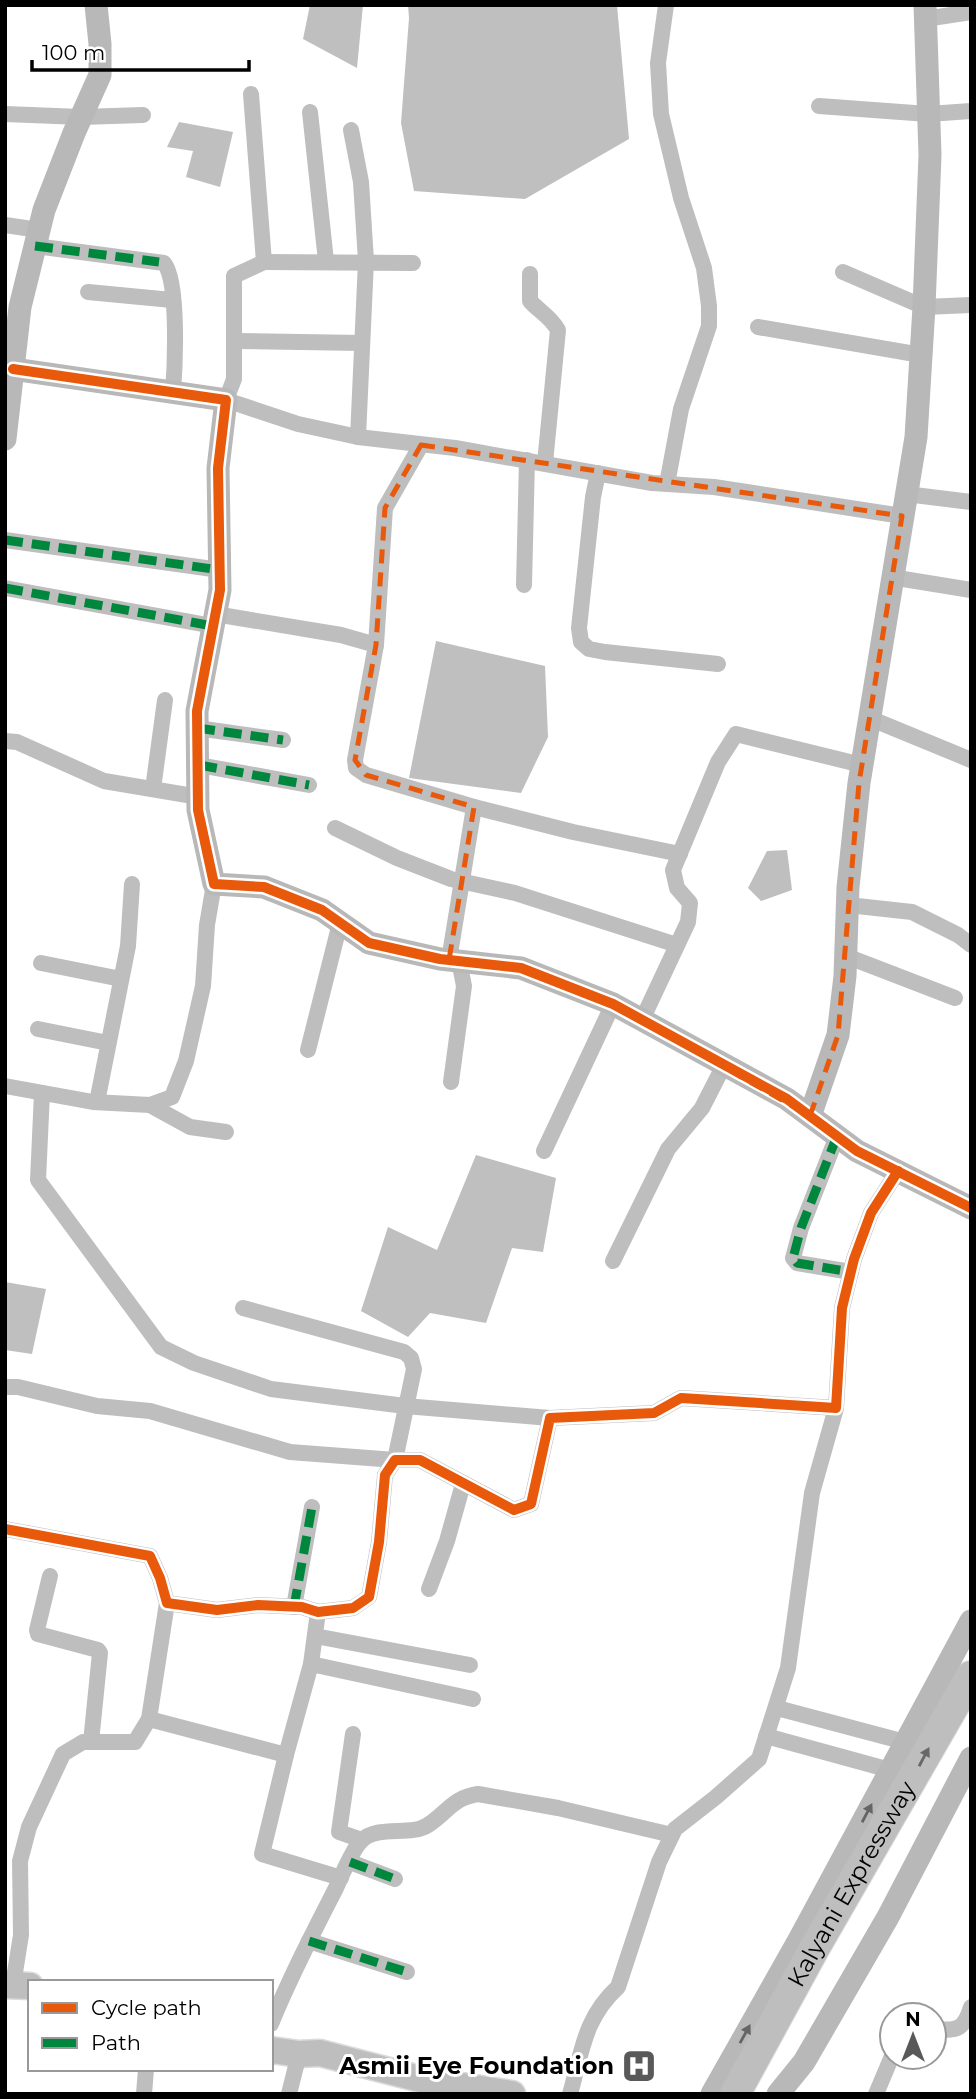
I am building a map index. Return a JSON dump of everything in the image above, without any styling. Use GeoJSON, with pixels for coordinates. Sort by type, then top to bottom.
{"type":"FeatureCollection","features":[{"type":"Feature","properties":{"kind":"highway","name":"Kalyani Expressway"},"geometry":{"type":"LineString","coordinates":[[735,2094],[814,1949],[971,1676]]}},
{"type":"Feature","properties":{"kind":"main road"},"geometry":{"type":"LineString","coordinates":[[273,2050],[299,2054],[320,2053],[424,2080],[512,2094]]}},
{"type":"Feature","properties":{"kind":"street"},"geometry":{"type":"LineString","coordinates":[[5,439],[20,307],[44,210],[100,75],[96,5]]}},
{"type":"Feature","properties":{"kind":"street"},"geometry":{"type":"LineString","coordinates":[[666,5],[658,64],[661,114],[681,198],[704,268],[709,306],[709,326],[681,409],[667,484]]}},
{"type":"Feature","properties":{"kind":"street"},"geometry":{"type":"LineString","coordinates":[[810,1116],[838,1035],[862,765],[916,437],[930,155],[925,12],[971,12]]}},
{"type":"Feature","properties":{"kind":"street"},"geometry":{"type":"LineString","coordinates":[[251,94],[264,262]]}},
{"type":"Feature","properties":{"kind":"street"},"geometry":{"type":"LineString","coordinates":[[819,106],[928,114],[971,111]]}},
{"type":"Feature","properties":{"kind":"street"},"geometry":{"type":"LineString","coordinates":[[310,112],[326,261]]}},
{"type":"Feature","properties":{"kind":"street"},"geometry":{"type":"LineString","coordinates":[[5,114],[81,117],[143,115]]}},
{"type":"Feature","properties":{"kind":"street"},"geometry":{"type":"LineString","coordinates":[[351,130],[361,181],[366,261],[358,437]]}},
{"type":"Feature","properties":{"kind":"street"},"geometry":{"type":"LineString","coordinates":[[5,225],[37,238],[164,263],[169,270],[176,357],[173,392]]}},
{"type":"Feature","properties":{"kind":"street"},"geometry":{"type":"LineString","coordinates":[[5,1086],[97,1102],[150,1105],[172,1097],[186,1061],[203,986],[207,925],[214,884],[198,810],[197,711],[220,590],[218,468],[226,400],[234,379],[234,276],[264,262],[413,263]]}},
{"type":"Feature","properties":{"kind":"street"},"geometry":{"type":"LineString","coordinates":[[843,272],[924,307],[971,305]]}},
{"type":"Feature","properties":{"kind":"street"},"geometry":{"type":"LineString","coordinates":[[530,274],[530,302],[552,318],[558,330],[545,463]]}},
{"type":"Feature","properties":{"kind":"street"},"geometry":{"type":"LineString","coordinates":[[88,292],[172,300]]}},
{"type":"Feature","properties":{"kind":"street"},"geometry":{"type":"LineString","coordinates":[[758,327],[921,355]]}},
{"type":"Feature","properties":{"kind":"street"},"geometry":{"type":"LineString","coordinates":[[235,341],[362,343]]}},
{"type":"Feature","properties":{"kind":"street"},"geometry":{"type":"LineString","coordinates":[[13,369],[226,400],[298,424],[358,437],[527,460],[667,484],[904,505],[971,502]]}},
{"type":"Feature","properties":{"kind":"street"},"geometry":{"type":"LineString","coordinates":[[421,444],[385,508],[376,645],[355,760],[356,768],[366,775],[474,807],[573,832],[680,854]]}},
{"type":"Feature","properties":{"kind":"street"},"geometry":{"type":"LineString","coordinates":[[524,584],[527,460]]}},
{"type":"Feature","properties":{"kind":"street"},"geometry":{"type":"LineString","coordinates":[[598,473],[579,628],[581,642],[589,649],[605,652],[718,664]]}},
{"type":"Feature","properties":{"kind":"street"},"geometry":{"type":"LineString","coordinates":[[5,540],[220,570]]}},
{"type":"Feature","properties":{"kind":"street"},"geometry":{"type":"LineString","coordinates":[[891,577],[971,590]]}},
{"type":"Feature","properties":{"kind":"street"},"geometry":{"type":"LineString","coordinates":[[5,588],[214,620],[341,635],[376,645]]}},
{"type":"Feature","properties":{"kind":"street"},"geometry":{"type":"LineString","coordinates":[[153,789],[165,700]]}},
{"type":"Feature","properties":{"kind":"street"},"geometry":{"type":"LineString","coordinates":[[869,718],[971,760]]}},
{"type":"Feature","properties":{"kind":"street"},"geometry":{"type":"LineString","coordinates":[[197,728],[284,740]]}},
{"type":"Feature","properties":{"kind":"street"},"geometry":{"type":"LineString","coordinates":[[642,1020],[688,922],[690,902],[677,888],[673,870],[718,762],[736,734],[862,765]]}},
{"type":"Feature","properties":{"kind":"street"},"geometry":{"type":"LineString","coordinates":[[5,741],[17,742],[103,781],[199,797]]}},
{"type":"Feature","properties":{"kind":"street"},"geometry":{"type":"LineString","coordinates":[[199,765],[309,785]]}},
{"type":"Feature","properties":{"kind":"street"},"geometry":{"type":"LineString","coordinates":[[451,1082],[464,986],[454,961],[461,881],[474,807]]}},
{"type":"Feature","properties":{"kind":"street"},"geometry":{"type":"LineString","coordinates":[[335,828],[397,858],[461,881],[515,893],[677,945]]}},
{"type":"Feature","properties":{"kind":"street"},"geometry":{"type":"LineString","coordinates":[[97,1102],[128,946],[132,884]]}},
{"type":"Feature","properties":{"kind":"street"},"geometry":{"type":"LineString","coordinates":[[214,884],[264,887],[322,910],[369,943],[454,961],[521,968],[613,1004],[787,1099],[857,1151],[971,1208]]}},
{"type":"Feature","properties":{"kind":"street"},"geometry":{"type":"LineString","coordinates":[[848,905],[912,912],[958,935],[971,945]]}},
{"type":"Feature","properties":{"kind":"street"},"geometry":{"type":"LineString","coordinates":[[308,1050],[341,923]]}},
{"type":"Feature","properties":{"kind":"street"},"geometry":{"type":"LineString","coordinates":[[846,956],[955,998]]}},
{"type":"Feature","properties":{"kind":"street"},"geometry":{"type":"LineString","coordinates":[[41,962],[121,979]]}},
{"type":"Feature","properties":{"kind":"street"},"geometry":{"type":"LineString","coordinates":[[544,1151],[613,1004]]}},
{"type":"Feature","properties":{"kind":"street"},"geometry":{"type":"LineString","coordinates":[[38,1030],[108,1044]]}},
{"type":"Feature","properties":{"kind":"street"},"geometry":{"type":"LineString","coordinates":[[613,1261],[668,1149],[702,1108],[724,1065]]}},
{"type":"Feature","properties":{"kind":"street"},"geometry":{"type":"LineString","coordinates":[[42,1093],[38,1180],[160,1346],[194,1363],[271,1389],[405,1406],[550,1418],[654,1413],[681,1398],[836,1408]]}},
{"type":"Feature","properties":{"kind":"street"},"geometry":{"type":"LineString","coordinates":[[150,1105],[190,1127],[226,1132]]}},
{"type":"Feature","properties":{"kind":"street"},"geometry":{"type":"LineString","coordinates":[[837,1136],[801,1228],[794,1261],[851,1272]]}},
{"type":"Feature","properties":{"kind":"street"},"geometry":{"type":"LineString","coordinates":[[570,2094],[584,2035],[606,1999],[618,1987],[659,1862],[675,1829],[760,1759],[788,1668],[812,1493],[836,1408],[842,1308],[871,1213],[898,1171]]}},
{"type":"Feature","properties":{"kind":"street"},"geometry":{"type":"LineString","coordinates":[[167,1603],[217,1610],[258,1605],[318,1612],[353,1608],[369,1597],[379,1542],[384,1475],[395,1460],[414,1369],[411,1358],[404,1352],[243,1308]]}},
{"type":"Feature","properties":{"kind":"street"},"geometry":{"type":"LineString","coordinates":[[5,1387],[18,1387],[97,1406],[150,1411],[290,1452],[420,1460],[514,1510],[531,1504],[550,1418]]}},
{"type":"Feature","properties":{"kind":"street"},"geometry":{"type":"LineString","coordinates":[[429,1589],[447,1541],[463,1484]]}},
{"type":"Feature","properties":{"kind":"street"},"geometry":{"type":"LineString","coordinates":[[293,1607],[312,1507]]}},
{"type":"Feature","properties":{"kind":"street"},"geometry":{"type":"LineString","coordinates":[[5,1529],[150,1556],[167,1603],[149,1719],[135,1742],[83,1742],[64,1754],[29,1827],[20,1861],[21,1935],[16,1985]]}},
{"type":"Feature","properties":{"kind":"street"},"geometry":{"type":"LineString","coordinates":[[50,1576],[38,1634],[98,1650],[100,1653],[91,1742]]}},
{"type":"Feature","properties":{"kind":"street"},"geometry":{"type":"LineString","coordinates":[[318,1612],[310,1664],[262,1854],[341,1878]]}},
{"type":"Feature","properties":{"kind":"street"},"geometry":{"type":"LineString","coordinates":[[712,2094],[971,1621]]}},
{"type":"Feature","properties":{"kind":"street"},"geometry":{"type":"LineString","coordinates":[[314,1636],[470,1665]]}},
{"type":"Feature","properties":{"kind":"street"},"geometry":{"type":"LineString","coordinates":[[310,1664],[473,1699]]}},
{"type":"Feature","properties":{"kind":"street"},"geometry":{"type":"LineString","coordinates":[[777,1708],[905,1742]]}},
{"type":"Feature","properties":{"kind":"street"},"geometry":{"type":"LineString","coordinates":[[149,1719],[286,1755]]}},
{"type":"Feature","properties":{"kind":"street"},"geometry":{"type":"LineString","coordinates":[[353,1734],[339,1832],[362,1840]]}},
{"type":"Feature","properties":{"kind":"street"},"geometry":{"type":"LineString","coordinates":[[766,1736],[890,1770]]}},
{"type":"Feature","properties":{"kind":"street"},"geometry":{"type":"LineString","coordinates":[[778,2094],[804,2063],[888,1917],[971,1758]]}},
{"type":"Feature","properties":{"kind":"street"},"geometry":{"type":"LineString","coordinates":[[273,2019],[291,1976],[341,1878],[362,1840],[373,1834],[428,1825],[453,1802],[478,1794],[558,1808],[672,1835]]}},
{"type":"Feature","properties":{"kind":"street"},"geometry":{"type":"LineString","coordinates":[[350,1862],[395,1879]]}},
{"type":"Feature","properties":{"kind":"street"},"geometry":{"type":"LineString","coordinates":[[309,1941],[407,1972]]}},
{"type":"Feature","properties":{"kind":"street"},"geometry":{"type":"LineString","coordinates":[[948,2030],[959,2028],[966,2022],[971,2007]]}},
{"type":"Feature","properties":{"kind":"street"},"geometry":{"type":"LineString","coordinates":[[289,2094],[299,2054]]}},
{"type":"Feature","properties":{"kind":"street"},"geometry":{"type":"LineString","coordinates":[[144,2094],[146,2071]]}},
{"type":"Feature","properties":{"kind":"street"},"geometry":{"type":"LineString","coordinates":[[876,2094],[886,2071]]}},
{"type":"Feature","properties":{"kind":"highlighted area"},"geometry":{"type":"Polygon","coordinates":[[[421,445],[902,516],[859,783],[838,1035],[810,1116],[613,1004],[521,968],[449,960],[474,807],[366,775],[355,760],[376,645],[385,508],[421,445]]]}},
{"type":"Feature","properties":{"kind":"shaded area"},"geometry":{"type":"Polygon","coordinates":[[[310,5],[363,5],[357,68],[303,39],[310,5]]]}},
{"type":"Feature","properties":{"kind":"shaded area"},"geometry":{"type":"Polygon","coordinates":[[[408,5],[617,5],[629,139],[525,199],[414,191],[401,123],[408,5]]]}},
{"type":"Feature","properties":{"kind":"shaded area"},"geometry":{"type":"Polygon","coordinates":[[[179,122],[233,132],[220,187],[186,177],[193,151],[167,147],[179,122]]]}},
{"type":"Feature","properties":{"kind":"shaded area"},"geometry":{"type":"Polygon","coordinates":[[[436,641],[545,666],[548,737],[521,793],[409,778],[436,641]]]}},
{"type":"Feature","properties":{"kind":"shaded area"},"geometry":{"type":"Polygon","coordinates":[[[787,850],[792,890],[761,901],[748,888],[767,851],[787,850]]]}},
{"type":"Feature","properties":{"kind":"shaded area"},"geometry":{"type":"Polygon","coordinates":[[[476,1155],[556,1178],[543,1252],[512,1248],[486,1323],[430,1313],[408,1337],[361,1311],[388,1227],[437,1250],[476,1155]]]}},
{"type":"Feature","properties":{"kind":"shaded area"},"geometry":{"type":"Polygon","coordinates":[[[5,1282],[46,1289],[32,1354],[5,1350],[5,1282]]]}},
{"type":"Feature","properties":{"kind":"marked path"},"geometry":{"type":"LineString","coordinates":[[35,246],[159,262]]}},
{"type":"Feature","properties":{"kind":"marked path"},"geometry":{"type":"LineString","coordinates":[[5,540],[220,570]]}},
{"type":"Feature","properties":{"kind":"marked path"},"geometry":{"type":"LineString","coordinates":[[5,588],[213,626]]}},
{"type":"Feature","properties":{"kind":"marked path"},"geometry":{"type":"LineString","coordinates":[[197,728],[283,740]]}},
{"type":"Feature","properties":{"kind":"marked path"},"geometry":{"type":"LineString","coordinates":[[199,765],[309,785]]}},
{"type":"Feature","properties":{"kind":"marked path"},"geometry":{"type":"LineString","coordinates":[[837,1136],[801,1228],[793,1258],[797,1263],[851,1272]]}},
{"type":"Feature","properties":{"kind":"marked path"},"geometry":{"type":"LineString","coordinates":[[294,1607],[312,1507]]}},
{"type":"Feature","properties":{"kind":"marked path"},"geometry":{"type":"LineString","coordinates":[[350,1862],[395,1879]]}},
{"type":"Feature","properties":{"kind":"marked path"},"geometry":{"type":"LineString","coordinates":[[309,1941],[407,1972]]}},
{"type":"Feature","properties":{"kind":"cycle path"},"geometry":{"type":"LineString","coordinates":[[13,369],[226,400],[218,468],[220,590],[197,711],[198,810],[214,884],[264,887],[322,910],[369,943],[440,959],[521,968],[613,1004],[787,1099],[857,1151],[971,1208]]}},
{"type":"Feature","properties":{"kind":"cycle path"},"geometry":{"type":"LineString","coordinates":[[5,1529],[150,1556],[167,1603],[217,1610],[258,1605],[302,1607],[318,1612],[353,1608],[369,1597],[379,1542],[385,1475],[395,1460],[420,1460],[514,1510],[531,1504],[550,1418],[654,1413],[681,1398],[836,1408],[842,1308],[854,1259],[871,1213],[898,1171]]}},
{"type":"Feature","properties":{"kind":"place","name":"Asmii Eye Foundation"},"geometry":{"type":"Point","coordinates":[639,2066]}}]}
